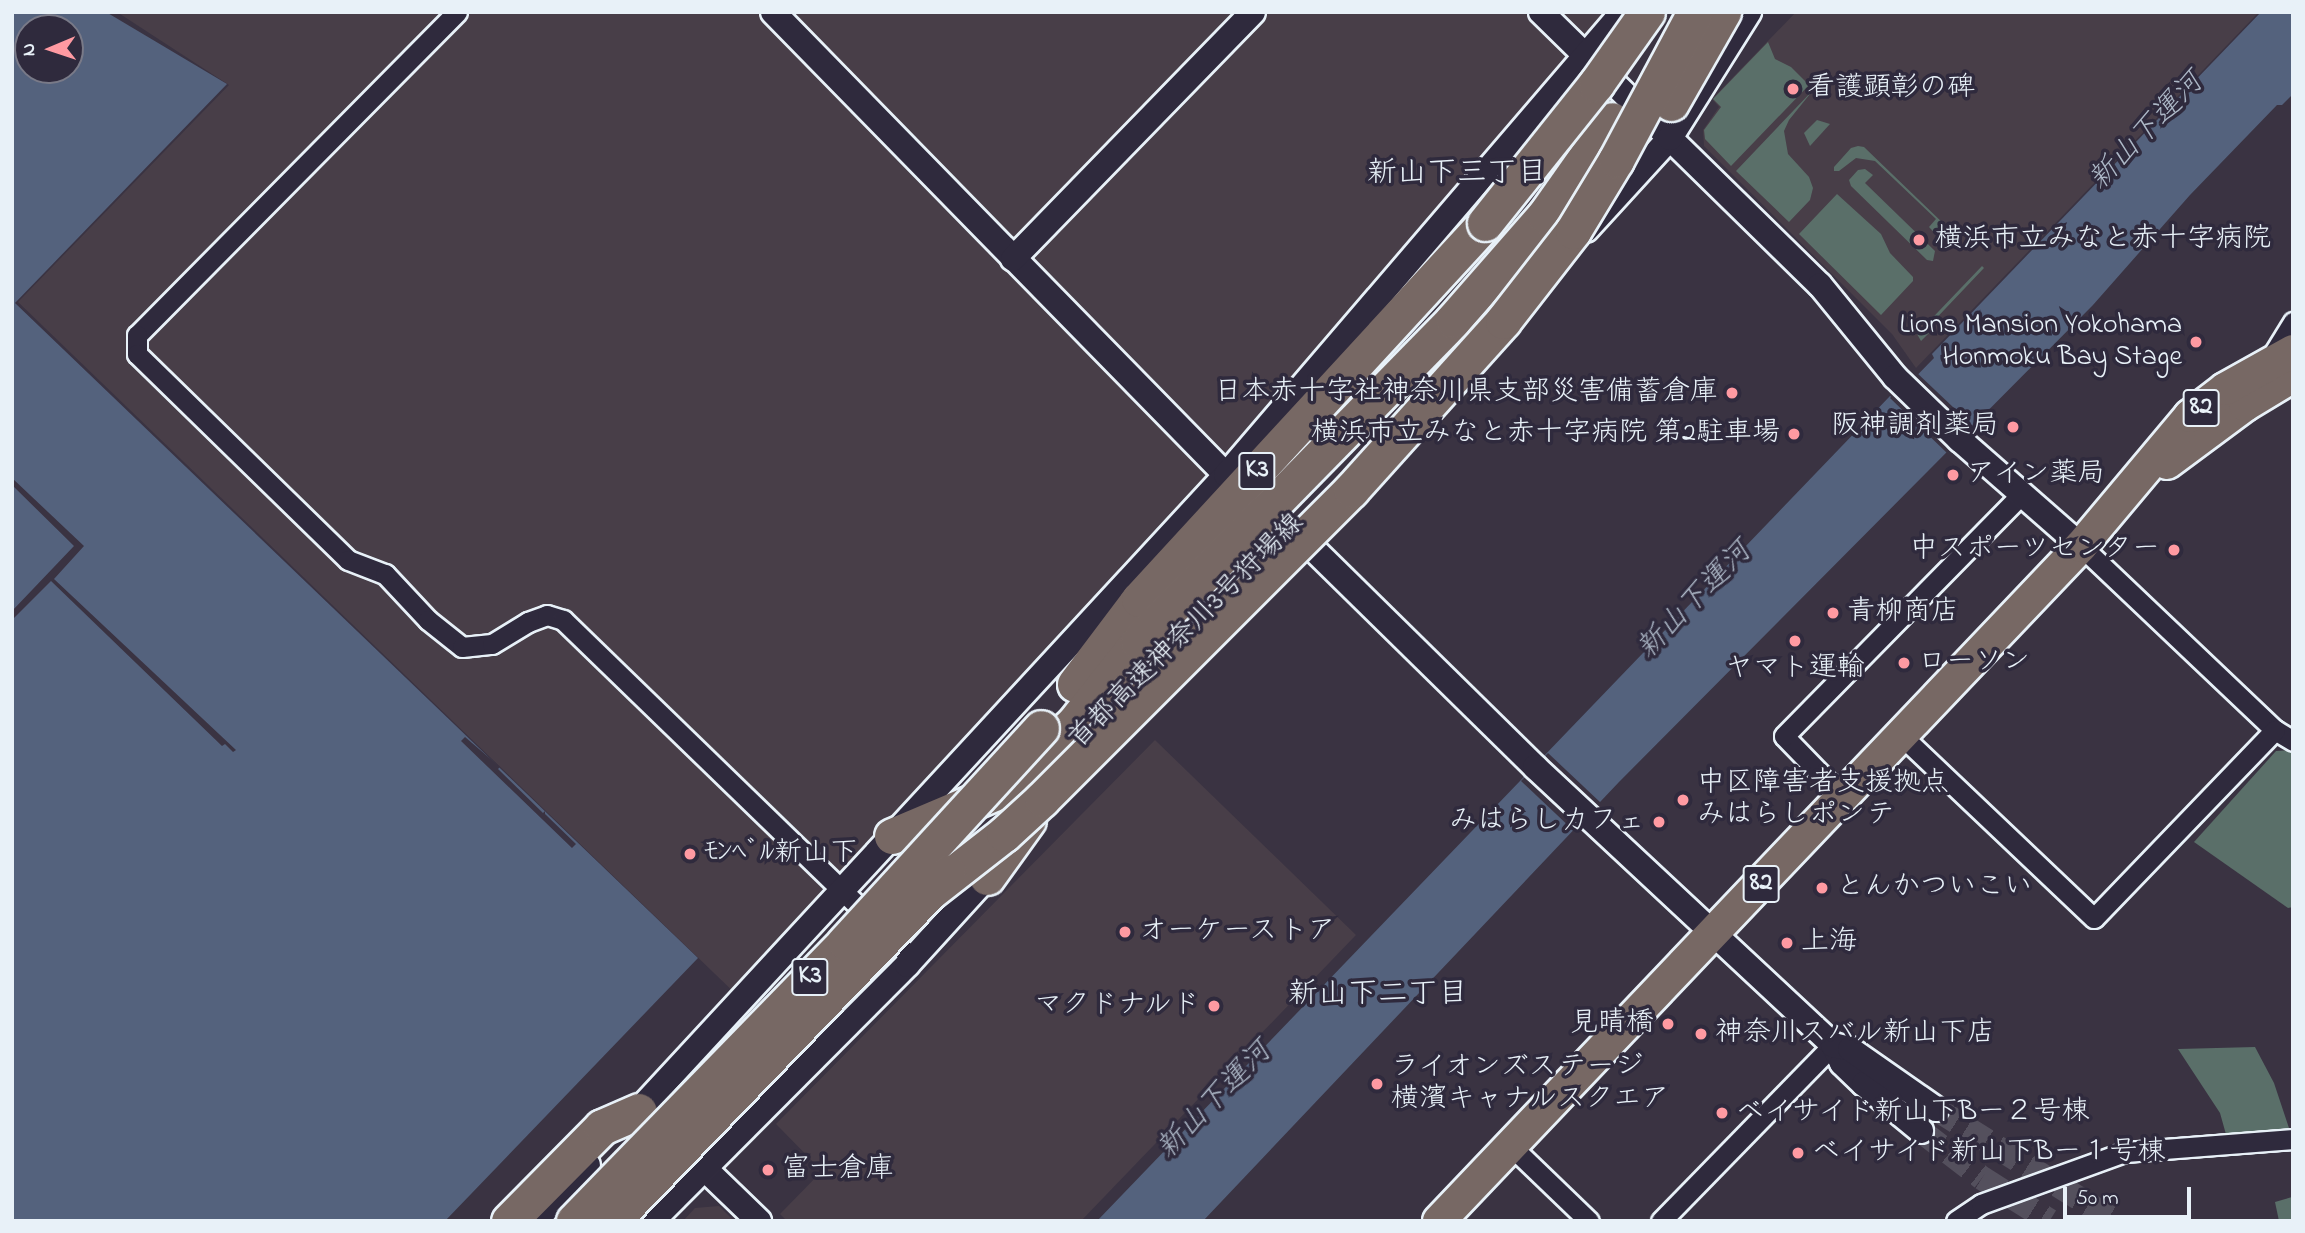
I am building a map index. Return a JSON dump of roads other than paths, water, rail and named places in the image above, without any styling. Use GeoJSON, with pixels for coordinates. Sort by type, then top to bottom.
{"type":"FeatureCollection","features":[{"type":"Feature","properties":{"kind":"highway","name":"K3"},"geometry":{"type":"LineString","coordinates":[[1041,728],[1139,599],[1485,222],[1596,84],[1647,12]]}},
{"type":"Feature","properties":{"kind":"highway","name":"首都高速神奈川3号狩場線"},"geometry":{"type":"LineString","coordinates":[[574,1221],[845,942],[1313,435],[1432,316],[1612,120],[1676,12]]}},
{"type":"Feature","properties":{"kind":"highway","name":"K3"},"geometry":{"type":"LineString","coordinates":[[931,891],[1004,834],[1042,799],[1351,490],[1503,321],[1573,231],[1616,160],[1695,12]]}},
{"type":"Feature","properties":{"kind":"highway","name":"首都高速神奈川3号狩場線"},"geometry":{"type":"LineString","coordinates":[[612,1221],[1505,305],[1610,185],[1676,95],[1723,12]]}},
{"type":"Feature","properties":{"kind":"highway","name":"K3"},"geometry":{"type":"LineString","coordinates":[[987,877],[1148,654],[1583,205],[1676,95]]}},
{"type":"Feature","properties":{"kind":"highway","name":"K3"},"geometry":{"type":"LineString","coordinates":[[892,836],[1001,789],[1074,723],[1138,642],[1462,309],[1545,215],[1612,120]]}},
{"type":"Feature","properties":{"kind":"highway"},"geometry":{"type":"LineString","coordinates":[[509,1221],[603,1127],[639,1111]]}},
{"type":"Feature","properties":{"kind":"main road","name":"82"},"geometry":{"type":"LineString","coordinates":[[1439,1221],[1903,737],[2131,490],[2245,405],[2285,363]]}},
{"type":"Feature","properties":{"kind":"street"},"geometry":{"type":"LineString","coordinates":[[457,12],[137,335],[138,354],[348,560],[385,574],[428,620],[462,647],[492,645],[528,622],[547,615],[563,620],[913,959]]}},
{"type":"Feature","properties":{"kind":"street"},"geometry":{"type":"LineString","coordinates":[[773,12],[1226,475]]}},
{"type":"Feature","properties":{"kind":"street"},"geometry":{"type":"LineString","coordinates":[[1013,259],[1252,12]]}},
{"type":"Feature","properties":{"kind":"street"},"geometry":{"type":"LineString","coordinates":[[1541,12],[1819,285],[1903,384],[1960,440],[2081,546],[2275,730],[2293,741]]}},
{"type":"Feature","properties":{"kind":"street"},"geometry":{"type":"LineString","coordinates":[[535,1221],[1226,475],[1623,12]]}},
{"type":"Feature","properties":{"kind":"street"},"geometry":{"type":"LineString","coordinates":[[652,1221],[913,959],[1297,533],[1670,138],[1749,12]]}},
{"type":"Feature","properties":{"kind":"street"},"geometry":{"type":"LineString","coordinates":[[2285,363],[2293,322]]}},
{"type":"Feature","properties":{"kind":"street"},"geometry":{"type":"LineString","coordinates":[[1844,798],[1784,736],[2022,494]]}},
{"type":"Feature","properties":{"kind":"street"},"geometry":{"type":"LineString","coordinates":[[1297,533],[1587,817],[1833,1045],[1849,1070],[1922,1131]]}},
{"type":"Feature","properties":{"kind":"street"},"geometry":{"type":"LineString","coordinates":[[1903,737],[2094,918],[2275,730]]}},
{"type":"Feature","properties":{"kind":"street"},"geometry":{"type":"LineString","coordinates":[[1833,1045],[1850,1049],[1936,1109]]}},
{"type":"Feature","properties":{"kind":"street"},"geometry":{"type":"LineString","coordinates":[[1661,1221],[1833,1045]]}},
{"type":"Feature","properties":{"kind":"street"},"geometry":{"type":"LineString","coordinates":[[639,1111],[759,1221]]}},
{"type":"Feature","properties":{"kind":"street"},"geometry":{"type":"LineString","coordinates":[[1956,1221],[1981,1204],[2125,1152],[2293,1139]]}},
{"type":"Feature","properties":{"kind":"street"},"geometry":{"type":"LineString","coordinates":[[1511,1146],[1589,1221]]}},
{"type":"Feature","properties":{"kind":"water"},"geometry":{"type":"Polygon","coordinates":[[[12,12],[106,12],[227,84],[15,303],[698,958],[445,1221],[12,1221],[12,12]]]}},
{"type":"Feature","properties":{"kind":"water","name":"新山下運河"},"geometry":{"type":"Polygon","coordinates":[[[2261,12],[2293,12],[2293,94],[2282,105],[2277,105],[2190,195],[2093,305],[1619,782],[1203,1221],[1097,1221],[1890,396],[1894,399],[1934,358],[1932,354],[2261,12]]]}},
{"type":"Feature","properties":{"kind":"tunnel"},"geometry":{"type":"LineString","coordinates":[[1936,1109],[2115,1221]]}},
{"type":"Feature","properties":{"kind":"tunnel"},"geometry":{"type":"LineString","coordinates":[[1921,1131],[1982,1178],[2050,1221]]}},
{"type":"Feature","properties":{"kind":"place","name":"看護顕彰の碑"},"geometry":{"type":"Point","coordinates":[1793,89]}},
{"type":"Feature","properties":{"kind":"place","name":"横浜市立みなと赤十字病院"},"geometry":{"type":"Point","coordinates":[1919,240]}},
{"type":"Feature","properties":{"kind":"place","name":"Lions Mansion Yokohama Honmoku Bay Stage"},"geometry":{"type":"Point","coordinates":[2196,342]}},
{"type":"Feature","properties":{"kind":"place","name":"日本赤十字社神奈川県支部災害備蓄倉庫"},"geometry":{"type":"Point","coordinates":[1732,393]}},
{"type":"Feature","properties":{"kind":"place","name":"阪神調剤薬局"},"geometry":{"type":"Point","coordinates":[2013,427]}},
{"type":"Feature","properties":{"kind":"place","name":"横浜市立みなと赤十字病院 第2駐車場"},"geometry":{"type":"Point","coordinates":[1794,434]}},
{"type":"Feature","properties":{"kind":"place","name":"アイン薬局"},"geometry":{"type":"Point","coordinates":[1953,475]}},
{"type":"Feature","properties":{"kind":"place","name":"中スポーツセンター"},"geometry":{"type":"Point","coordinates":[2174,550]}},
{"type":"Feature","properties":{"kind":"place","name":"青柳商店"},"geometry":{"type":"Point","coordinates":[1833,613]}},
{"type":"Feature","properties":{"kind":"place","name":"ヤマト運輸"},"geometry":{"type":"Point","coordinates":[1795,641]}},
{"type":"Feature","properties":{"kind":"place","name":"ローソン"},"geometry":{"type":"Point","coordinates":[1904,663]}},
{"type":"Feature","properties":{"kind":"place","name":"中区障害者支援拠点 みはらしポンテ"},"geometry":{"type":"Point","coordinates":[1683,800]}},
{"type":"Feature","properties":{"kind":"place","name":"みはらしカフェ"},"geometry":{"type":"Point","coordinates":[1659,822]}},
{"type":"Feature","properties":{"kind":"place","name":"ﾓﾝﾍﾞﾙ新山下"},"geometry":{"type":"Point","coordinates":[690,854]}},
{"type":"Feature","properties":{"kind":"place","name":"とんかついこい"},"geometry":{"type":"Point","coordinates":[1822,888]}},
{"type":"Feature","properties":{"kind":"place","name":"オーケーストア"},"geometry":{"type":"Point","coordinates":[1125,932]}},
{"type":"Feature","properties":{"kind":"place","name":"上海"},"geometry":{"type":"Point","coordinates":[1787,943]}},
{"type":"Feature","properties":{"kind":"place","name":"マクドナルド"},"geometry":{"type":"Point","coordinates":[1214,1006]}},
{"type":"Feature","properties":{"kind":"place","name":"見晴橋"},"geometry":{"type":"Point","coordinates":[1668,1024]}},
{"type":"Feature","properties":{"kind":"place","name":"神奈川スバル新山下店"},"geometry":{"type":"Point","coordinates":[1701,1034]}},
{"type":"Feature","properties":{"kind":"place","name":"ライオンズステージ 横濱キャナルスクエア"},"geometry":{"type":"Point","coordinates":[1377,1084]}},
{"type":"Feature","properties":{"kind":"place","name":"ベイサイド新山下Bー２号棟"},"geometry":{"type":"Point","coordinates":[1722,1113]}},
{"type":"Feature","properties":{"kind":"place","name":"ベイサイド新山下Bー１号棟"},"geometry":{"type":"Point","coordinates":[1798,1153]}},
{"type":"Feature","properties":{"kind":"place","name":"富士倉庫"},"geometry":{"type":"Point","coordinates":[768,1170]}},
{"type":"Feature","properties":{"kind":"district","name":"新山下三丁目"},"geometry":{"type":"Point","coordinates":[1457,174]}},
{"type":"Feature","properties":{"kind":"district","name":"新山下二丁目"},"geometry":{"type":"Point","coordinates":[1378,995]}}]}
